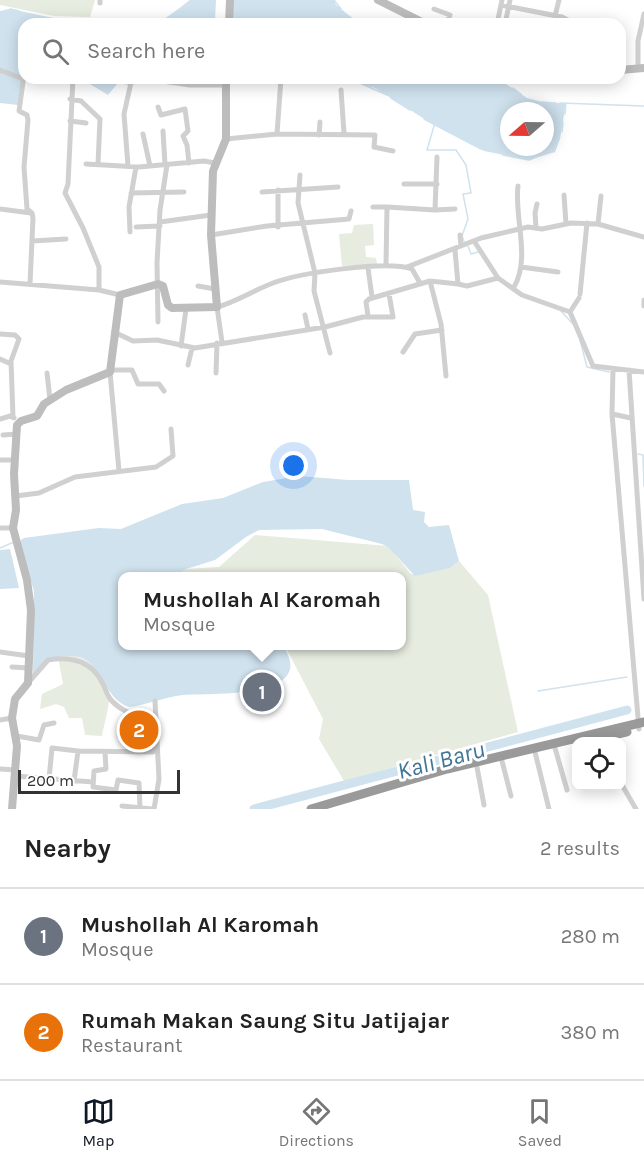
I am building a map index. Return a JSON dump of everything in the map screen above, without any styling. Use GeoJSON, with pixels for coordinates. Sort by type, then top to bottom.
{"type":"FeatureCollection","features":[{"type":"Feature","properties":{"kind":"highway"},"geometry":{"type":"LineString","coordinates":[[612,737],[641,725]]}},
{"type":"Feature","properties":{"kind":"highway"},"geometry":{"type":"LineString","coordinates":[[333,809],[344,802],[447,769],[641,725]]}},
{"type":"Feature","properties":{"kind":"highway"},"geometry":{"type":"LineString","coordinates":[[311,809],[502,761],[535,750],[572,745]]}},
{"type":"Feature","properties":{"kind":"street"},"geometry":{"type":"LineString","coordinates":[[229,18],[230,0]]}},
{"type":"Feature","properties":{"kind":"street"},"geometry":{"type":"LineString","coordinates":[[378,0],[414,18]]}},
{"type":"Feature","properties":{"kind":"street"},"geometry":{"type":"LineString","coordinates":[[506,18],[510,0]]}},
{"type":"Feature","properties":{"kind":"street"},"geometry":{"type":"LineString","coordinates":[[555,16],[559,0]]}},
{"type":"Feature","properties":{"kind":"street"},"geometry":{"type":"LineString","coordinates":[[498,18],[501,2],[509,7],[558,18]]}},
{"type":"Feature","properties":{"kind":"street"},"geometry":{"type":"LineString","coordinates":[[434,9],[450,15],[449,18]]}},
{"type":"Feature","properties":{"kind":"street"},"geometry":{"type":"LineString","coordinates":[[626,69],[641,68],[638,41],[644,14]]}},
{"type":"Feature","properties":{"kind":"street"},"geometry":{"type":"LineString","coordinates":[[0,70],[18,76]]}},
{"type":"Feature","properties":{"kind":"street"},"geometry":{"type":"LineString","coordinates":[[22,84],[19,112],[27,115],[28,120],[24,167],[27,209],[32,213]]}},
{"type":"Feature","properties":{"kind":"street"},"geometry":{"type":"LineString","coordinates":[[72,84],[68,184],[65,193],[99,267],[99,290]]}},
{"type":"Feature","properties":{"kind":"street"},"geometry":{"type":"LineString","coordinates":[[128,166],[124,114],[130,84]]}},
{"type":"Feature","properties":{"kind":"street"},"geometry":{"type":"LineString","coordinates":[[183,84],[202,84]]}},
{"type":"Feature","properties":{"kind":"street"},"geometry":{"type":"LineString","coordinates":[[216,373],[220,343],[211,216],[213,171],[226,139],[226,84]]}},
{"type":"Feature","properties":{"kind":"street"},"geometry":{"type":"LineString","coordinates":[[277,134],[281,84]]}},
{"type":"Feature","properties":{"kind":"street"},"geometry":{"type":"LineString","coordinates":[[341,90],[344,133]]}},
{"type":"Feature","properties":{"kind":"street"},"geometry":{"type":"LineString","coordinates":[[70,99],[81,101],[99,118],[98,164]]}},
{"type":"Feature","properties":{"kind":"street"},"geometry":{"type":"LineString","coordinates":[[158,107],[161,115],[185,109],[188,131],[183,136],[187,145],[189,163]]}},
{"type":"Feature","properties":{"kind":"street"},"geometry":{"type":"LineString","coordinates":[[70,121],[86,123]]}},
{"type":"Feature","properties":{"kind":"street"},"geometry":{"type":"LineString","coordinates":[[319,135],[320,122]]}},
{"type":"Feature","properties":{"kind":"street"},"geometry":{"type":"LineString","coordinates":[[159,322],[160,224],[166,165],[163,131]]}},
{"type":"Feature","properties":{"kind":"street"},"geometry":{"type":"LineString","coordinates":[[143,134],[150,166]]}},
{"type":"Feature","properties":{"kind":"street"},"geometry":{"type":"LineString","coordinates":[[226,139],[277,134],[375,135],[374,147],[393,151]]}},
{"type":"Feature","properties":{"kind":"street"},"geometry":{"type":"LineString","coordinates":[[435,210],[437,157]]}},
{"type":"Feature","properties":{"kind":"street"},"geometry":{"type":"LineString","coordinates":[[86,164],[136,167],[215,163]]}},
{"type":"Feature","properties":{"kind":"street"},"geometry":{"type":"LineString","coordinates":[[130,232],[130,193],[136,167]]}},
{"type":"Feature","properties":{"kind":"street"},"geometry":{"type":"LineString","coordinates":[[300,175],[298,188],[301,223],[315,273],[314,291],[330,353]]}},
{"type":"Feature","properties":{"kind":"street"},"geometry":{"type":"LineString","coordinates":[[404,184],[437,184]]}},
{"type":"Feature","properties":{"kind":"street"},"geometry":{"type":"LineString","coordinates":[[514,287],[521,267],[516,205],[518,186]]}},
{"type":"Feature","properties":{"kind":"street"},"geometry":{"type":"LineString","coordinates":[[262,192],[338,187]]}},
{"type":"Feature","properties":{"kind":"street"},"geometry":{"type":"LineString","coordinates":[[278,190],[278,227]]}},
{"type":"Feature","properties":{"kind":"street"},"geometry":{"type":"LineString","coordinates":[[130,193],[184,192]]}},
{"type":"Feature","properties":{"kind":"street"},"geometry":{"type":"LineString","coordinates":[[564,195],[566,224]]}},
{"type":"Feature","properties":{"kind":"street"},"geometry":{"type":"LineString","coordinates":[[598,224],[601,196]]}},
{"type":"Feature","properties":{"kind":"street"},"geometry":{"type":"LineString","coordinates":[[536,228],[537,204]]}},
{"type":"Feature","properties":{"kind":"street"},"geometry":{"type":"LineString","coordinates":[[373,207],[455,209]]}},
{"type":"Feature","properties":{"kind":"street"},"geometry":{"type":"LineString","coordinates":[[386,265],[387,207]]}},
{"type":"Feature","properties":{"kind":"street"},"geometry":{"type":"LineString","coordinates":[[0,209],[32,213]]}},
{"type":"Feature","properties":{"kind":"street"},"geometry":{"type":"LineString","coordinates":[[211,236],[267,226],[278,227],[349,219],[351,211]]}},
{"type":"Feature","properties":{"kind":"street"},"geometry":{"type":"LineString","coordinates":[[30,284],[32,213]]}},
{"type":"Feature","properties":{"kind":"street"},"geometry":{"type":"LineString","coordinates":[[136,227],[211,216]]}},
{"type":"Feature","properties":{"kind":"street"},"geometry":{"type":"LineString","coordinates":[[587,223],[579,296],[570,312],[588,360],[593,366],[644,372]]}},
{"type":"Feature","properties":{"kind":"street"},"geometry":{"type":"LineString","coordinates":[[0,282],[99,290],[120,295],[158,284],[164,288],[170,307],[186,309],[217,307],[273,282],[315,273],[386,265],[407,267],[474,241],[518,229],[543,229],[566,224],[587,223],[644,237]]}},
{"type":"Feature","properties":{"kind":"street"},"geometry":{"type":"LineString","coordinates":[[460,235],[461,246]]}},
{"type":"Feature","properties":{"kind":"street"},"geometry":{"type":"LineString","coordinates":[[32,241],[66,239]]}},
{"type":"Feature","properties":{"kind":"street"},"geometry":{"type":"LineString","coordinates":[[474,241],[498,278],[514,287],[522,295],[570,312]]}},
{"type":"Feature","properties":{"kind":"street"},"geometry":{"type":"LineString","coordinates":[[455,250],[458,284]]}},
{"type":"Feature","properties":{"kind":"street"},"geometry":{"type":"LineString","coordinates":[[407,267],[416,273],[420,283]]}},
{"type":"Feature","properties":{"kind":"street"},"geometry":{"type":"LineString","coordinates":[[521,267],[558,272]]}},
{"type":"Feature","properties":{"kind":"street"},"geometry":{"type":"LineString","coordinates":[[368,268],[372,297]]}},
{"type":"Feature","properties":{"kind":"street"},"geometry":{"type":"LineString","coordinates":[[368,316],[366,301],[372,297],[389,294],[430,280],[467,286],[498,278]]}},
{"type":"Feature","properties":{"kind":"street"},"geometry":{"type":"LineString","coordinates":[[430,280],[442,330],[446,376]]}},
{"type":"Feature","properties":{"kind":"street"},"geometry":{"type":"LineString","coordinates":[[198,286],[215,289]]}},
{"type":"Feature","properties":{"kind":"street"},"geometry":{"type":"LineString","coordinates":[[114,332],[133,341],[157,340],[192,348],[325,327],[368,316],[393,317],[389,294]]}},
{"type":"Feature","properties":{"kind":"street"},"geometry":{"type":"LineString","coordinates":[[119,471],[110,371],[120,295]]}},
{"type":"Feature","properties":{"kind":"street"},"geometry":{"type":"LineString","coordinates":[[644,300],[644,306]]}},
{"type":"Feature","properties":{"kind":"street"},"geometry":{"type":"LineString","coordinates":[[181,346],[186,309]]}},
{"type":"Feature","properties":{"kind":"street"},"geometry":{"type":"LineString","coordinates":[[305,315],[308,329]]}},
{"type":"Feature","properties":{"kind":"street"},"geometry":{"type":"LineString","coordinates":[[403,352],[415,334],[442,330]]}},
{"type":"Feature","properties":{"kind":"street"},"geometry":{"type":"LineString","coordinates":[[0,334],[15,335],[19,339],[11,364],[16,434],[16,496],[13,528],[30,598],[28,682]]}},
{"type":"Feature","properties":{"kind":"street"},"geometry":{"type":"LineString","coordinates":[[188,365],[192,348]]}},
{"type":"Feature","properties":{"kind":"street"},"geometry":{"type":"LineString","coordinates":[[0,359],[11,364]]}},
{"type":"Feature","properties":{"kind":"street"},"geometry":{"type":"LineString","coordinates":[[613,369],[612,414],[641,725]]}},
{"type":"Feature","properties":{"kind":"street"},"geometry":{"type":"LineString","coordinates":[[0,419],[21,421],[37,416],[44,404],[66,390],[110,371],[132,370],[138,384],[159,384],[164,391]]}},
{"type":"Feature","properties":{"kind":"street"},"geometry":{"type":"LineString","coordinates":[[629,370],[644,599]]}},
{"type":"Feature","properties":{"kind":"street"},"geometry":{"type":"LineString","coordinates":[[47,373],[50,400]]}},
{"type":"Feature","properties":{"kind":"street"},"geometry":{"type":"LineString","coordinates":[[612,414],[631,418]]}},
{"type":"Feature","properties":{"kind":"street"},"geometry":{"type":"LineString","coordinates":[[16,496],[39,492],[75,477],[156,466],[171,460],[173,456],[171,429]]}},
{"type":"Feature","properties":{"kind":"street"},"geometry":{"type":"LineString","coordinates":[[3,435],[16,434]]}},
{"type":"Feature","properties":{"kind":"street"},"geometry":{"type":"LineString","coordinates":[[0,459],[15,460]]}},
{"type":"Feature","properties":{"kind":"street"},"geometry":{"type":"LineString","coordinates":[[0,528],[13,528]]}},
{"type":"Feature","properties":{"kind":"street"},"geometry":{"type":"LineString","coordinates":[[0,652],[30,656]]}},
{"type":"Feature","properties":{"kind":"street"},"geometry":{"type":"LineString","coordinates":[[12,806],[16,773],[17,736],[12,718],[15,699],[48,660],[66,658],[87,663],[99,675],[112,701],[124,711],[145,718]]}},
{"type":"Feature","properties":{"kind":"street"},"geometry":{"type":"LineString","coordinates":[[12,667],[29,668]]}},
{"type":"Feature","properties":{"kind":"street"},"geometry":{"type":"LineString","coordinates":[[122,806],[153,809],[159,779],[155,701]]}},
{"type":"Feature","properties":{"kind":"street"},"geometry":{"type":"LineString","coordinates":[[0,720],[12,718]]}},
{"type":"Feature","properties":{"kind":"street"},"geometry":{"type":"LineString","coordinates":[[17,736],[39,740],[44,725],[54,723]]}},
{"type":"Feature","properties":{"kind":"street"},"geometry":{"type":"LineString","coordinates":[[49,779],[52,748],[78,751],[153,752],[153,741]]}},
{"type":"Feature","properties":{"kind":"street"},"geometry":{"type":"LineString","coordinates":[[555,748],[567,790]]}},
{"type":"Feature","properties":{"kind":"street"},"geometry":{"type":"LineString","coordinates":[[535,750],[549,809]]}},
{"type":"Feature","properties":{"kind":"street"},"geometry":{"type":"LineString","coordinates":[[74,781],[78,751]]}},
{"type":"Feature","properties":{"kind":"street"},"geometry":{"type":"LineString","coordinates":[[105,752],[105,770],[94,771],[93,787],[115,790],[118,780],[139,783],[140,807]]}},
{"type":"Feature","properties":{"kind":"street"},"geometry":{"type":"LineString","coordinates":[[502,761],[511,796]]}},
{"type":"Feature","properties":{"kind":"street"},"geometry":{"type":"LineString","coordinates":[[477,767],[484,805]]}},
{"type":"Feature","properties":{"kind":"street"},"geometry":{"type":"LineString","coordinates":[[0,769],[49,779],[93,782]]}},
{"type":"Feature","properties":{"kind":"street"},"geometry":{"type":"LineString","coordinates":[[625,791],[636,809]]}},
{"type":"Feature","properties":{"kind":"shaded area"},"geometry":{"type":"Polygon","coordinates":[[[0,0],[95,0],[90,17],[54,16],[0,5],[0,0]]]}},
{"type":"Feature","properties":{"kind":"shaded area"},"geometry":{"type":"Polygon","coordinates":[[[373,224],[374,245],[365,246],[366,257],[376,258],[377,264],[342,266],[339,234],[352,233],[354,225],[373,224]]]}},
{"type":"Feature","properties":{"kind":"shaded area"},"geometry":{"type":"Polygon","coordinates":[[[255,535],[388,546],[411,574],[450,568],[459,561],[488,595],[518,732],[344,781],[319,739],[323,719],[287,650],[406,650],[406,572],[182,572],[186,569],[219,567],[255,535]]]}},
{"type":"Feature","properties":{"kind":"shaded area"},"geometry":{"type":"Polygon","coordinates":[[[71,655],[91,663],[101,673],[108,686],[109,704],[102,736],[85,735],[82,718],[69,718],[64,707],[56,704],[40,709],[42,694],[63,684],[58,657],[71,655]]]}},
{"type":"Feature","properties":{"kind":"water"},"geometry":{"type":"Polygon","coordinates":[[[191,0],[216,0],[215,18],[166,18],[191,0]]]}},
{"type":"Feature","properties":{"kind":"water"},"geometry":{"type":"Polygon","coordinates":[[[232,0],[334,0],[336,5],[352,18],[231,18],[232,0]]]}},
{"type":"Feature","properties":{"kind":"water"},"geometry":{"type":"Polygon","coordinates":[[[11,9],[53,18],[18,18],[18,84],[22,84],[18,105],[0,103],[0,12],[11,9]]]}},
{"type":"Feature","properties":{"kind":"water"},"geometry":{"type":"Polygon","coordinates":[[[90,84],[117,84],[108,95],[90,84]]]}},
{"type":"Feature","properties":{"kind":"water"},"geometry":{"type":"Polygon","coordinates":[[[360,84],[506,84],[527,98],[542,102],[500,102],[500,154],[484,151],[434,125],[375,88],[360,84]]]}},
{"type":"Feature","properties":{"kind":"water"},"geometry":{"type":"Polygon","coordinates":[[[554,103],[566,103],[560,139],[555,152],[554,103]]]}},
{"type":"Feature","properties":{"kind":"water"},"geometry":{"type":"Polygon","coordinates":[[[509,156],[542,156],[529,160],[509,156]]]}},
{"type":"Feature","properties":{"kind":"water"},"geometry":{"type":"Polygon","coordinates":[[[299,476],[348,480],[409,480],[413,510],[425,512],[424,522],[429,527],[449,525],[459,561],[450,568],[415,576],[388,547],[382,544],[322,529],[259,530],[215,560],[182,572],[118,572],[118,650],[285,650],[290,664],[286,676],[274,685],[235,693],[176,696],[129,707],[112,695],[95,669],[80,657],[62,656],[52,659],[33,675],[34,591],[21,548],[21,540],[99,528],[121,529],[182,504],[223,498],[263,482],[299,476]]]}},
{"type":"Feature","properties":{"kind":"water"},"geometry":{"type":"Polygon","coordinates":[[[10,549],[19,588],[0,589],[0,550],[10,549]]]}},
{"type":"Feature","properties":{"kind":"waterway"},"geometry":{"type":"LineString","coordinates":[[182,7],[191,0]]}},
{"type":"Feature","properties":{"kind":"waterway"},"geometry":{"type":"LineString","coordinates":[[334,0],[341,9]]}},
{"type":"Feature","properties":{"kind":"waterway"},"geometry":{"type":"LineString","coordinates":[[0,12],[11,9],[19,11]]}},
{"type":"Feature","properties":{"kind":"waterway"},"geometry":{"type":"LineString","coordinates":[[362,84],[387,95]]}},
{"type":"Feature","properties":{"kind":"waterway"},"geometry":{"type":"LineString","coordinates":[[513,88],[521,94]]}},
{"type":"Feature","properties":{"kind":"waterway"},"geometry":{"type":"LineString","coordinates":[[391,98],[410,110]]}},
{"type":"Feature","properties":{"kind":"waterway"},"geometry":{"type":"LineString","coordinates":[[560,103],[644,106]]}},
{"type":"Feature","properties":{"kind":"waterway"},"geometry":{"type":"LineString","coordinates":[[565,114],[566,103]]}},
{"type":"Feature","properties":{"kind":"waterway"},"geometry":{"type":"LineString","coordinates":[[424,119],[481,149]]}},
{"type":"Feature","properties":{"kind":"waterway"},"geometry":{"type":"LineString","coordinates":[[562,132],[563,122]]}},
{"type":"Feature","properties":{"kind":"waterway"},"geometry":{"type":"LineString","coordinates":[[434,126],[427,150],[456,150],[466,165],[471,193],[463,194],[468,219],[462,236],[464,241]]}},
{"type":"Feature","properties":{"kind":"waterway"},"geometry":{"type":"LineString","coordinates":[[508,156],[529,160],[536,157]]}},
{"type":"Feature","properties":{"kind":"waterway"},"geometry":{"type":"LineString","coordinates":[[468,246],[471,254],[478,252]]}},
{"type":"Feature","properties":{"kind":"waterway"},"geometry":{"type":"LineString","coordinates":[[561,311],[572,323]]}},
{"type":"Feature","properties":{"kind":"waterway"},"geometry":{"type":"LineString","coordinates":[[580,340],[587,367],[609,372]]}},
{"type":"Feature","properties":{"kind":"waterway"},"geometry":{"type":"LineString","coordinates":[[638,454],[643,455],[644,486]]}},
{"type":"Feature","properties":{"kind":"waterway"},"geometry":{"type":"LineString","coordinates":[[0,548],[14,542]]}},
{"type":"Feature","properties":{"kind":"waterway"},"geometry":{"type":"LineString","coordinates":[[538,691],[627,677]]}},
{"type":"Feature","properties":{"kind":"waterway","name":"Kali Baru"},"geometry":{"type":"LineString","coordinates":[[254,809],[627,710]]}},
{"type":"Feature","properties":{"kind":"place","name":"Mushollah Al Karomah"},"geometry":{"type":"Point","coordinates":[262,692]}},
{"type":"Feature","properties":{"kind":"place","name":"Rumah Makan Saung Situ Jatijajar"},"geometry":{"type":"Point","coordinates":[139,730]}}]}
